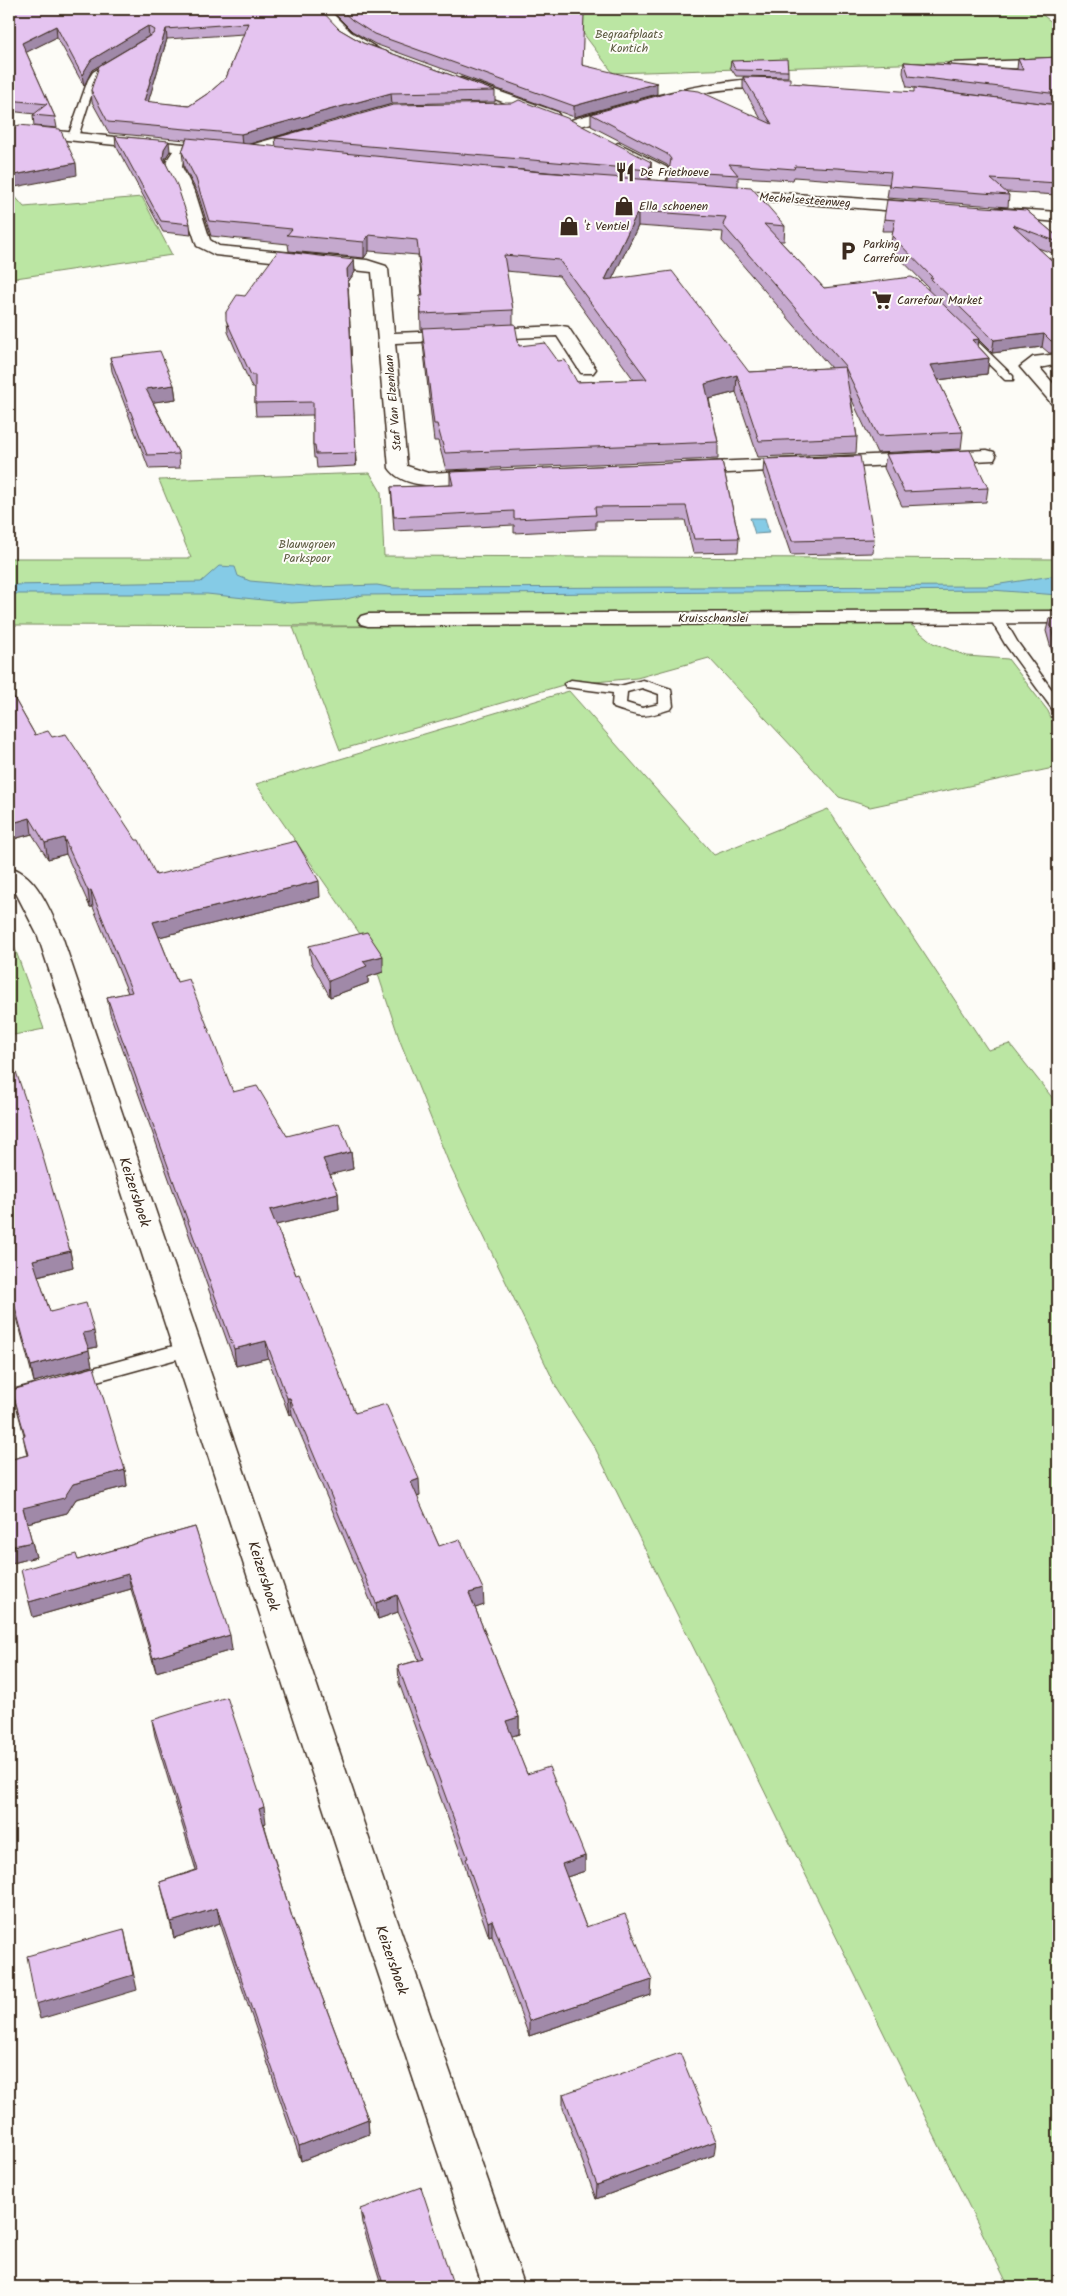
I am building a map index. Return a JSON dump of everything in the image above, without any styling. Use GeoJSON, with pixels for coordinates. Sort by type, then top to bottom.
{"type":"FeatureCollection","features":[{"type":"Feature","properties":{"kind":"street"},"geometry":{"type":"LineString","coordinates":[[321,9],[346,34],[369,49],[386,55]]}},
{"type":"Feature","properties":{"kind":"street"},"geometry":{"type":"LineString","coordinates":[[950,67],[1058,63]]}},
{"type":"Feature","properties":{"kind":"street"},"geometry":{"type":"LineString","coordinates":[[447,77],[573,124],[661,170],[657,189]]}},
{"type":"Feature","properties":{"kind":"street"},"geometry":{"type":"LineString","coordinates":[[573,124],[705,87],[735,82],[796,84]]}},
{"type":"Feature","properties":{"kind":"street"},"geometry":{"type":"LineString","coordinates":[[486,108],[532,108]]}},
{"type":"Feature","properties":{"kind":"street"},"geometry":{"type":"LineString","coordinates":[[238,153],[324,128]]}},
{"type":"Feature","properties":{"kind":"street"},"geometry":{"type":"LineString","coordinates":[[10,130],[277,156]]}},
{"type":"Feature","properties":{"kind":"street","name":"Staf Van Elzenlaan"},"geometry":{"type":"LineString","coordinates":[[182,148],[175,160],[174,168],[188,195],[203,243],[215,250],[367,265],[380,269],[388,338],[398,468],[404,473],[420,479],[509,475]]}},
{"type":"Feature","properties":{"kind":"street"},"geometry":{"type":"LineString","coordinates":[[638,188],[676,190]]}},
{"type":"Feature","properties":{"kind":"street","name":"Mechelsesteenweg"},"geometry":{"type":"LineString","coordinates":[[704,192],[937,209]]}},
{"type":"Feature","properties":{"kind":"street"},"geometry":{"type":"LineString","coordinates":[[986,212],[1058,217]]}},
{"type":"Feature","properties":{"kind":"street"},"geometry":{"type":"LineString","coordinates":[[552,312],[587,369]]}},
{"type":"Feature","properties":{"kind":"street"},"geometry":{"type":"LineString","coordinates":[[388,338],[562,331]]}},
{"type":"Feature","properties":{"kind":"street"},"geometry":{"type":"LineString","coordinates":[[1058,359],[1039,361],[1029,367],[1058,400]]}},
{"type":"Feature","properties":{"kind":"street"},"geometry":{"type":"LineString","coordinates":[[666,470],[988,456]]}},
{"type":"Feature","properties":{"kind":"street","name":"Kruisschanslei"},"geometry":{"type":"LineString","coordinates":[[368,620],[1058,617]]}},
{"type":"Feature","properties":{"kind":"street","name":"Keizershoek"},"geometry":{"type":"LineString","coordinates":[[9,874],[26,889],[50,936],[504,2287]]}},
{"type":"Feature","properties":{"kind":"lane"},"geometry":{"type":"LineString","coordinates":[[73,137],[92,80],[96,74],[128,55]]}},
{"type":"Feature","properties":{"kind":"lane"},"geometry":{"type":"LineString","coordinates":[[962,332],[1009,378]]}},
{"type":"Feature","properties":{"kind":"lane"},"geometry":{"type":"LineString","coordinates":[[996,617],[1012,644],[1058,706]]}},
{"type":"Feature","properties":{"kind":"lane"},"geometry":{"type":"LineString","coordinates":[[571,684],[620,690]]}},
{"type":"Feature","properties":{"kind":"lane"},"geometry":{"type":"LineString","coordinates":[[9,1398],[188,1349]]}},
{"type":"Feature","properties":{"kind":"green space","name":"Begraafplaats Kontich"},"geometry":{"type":"Polygon","coordinates":[[[565,9],[1035,9],[1058,27],[1058,59],[613,73],[565,9]]]}},
{"type":"Feature","properties":{"kind":"green space"},"geometry":{"type":"Polygon","coordinates":[[[9,185],[13,194],[24,207],[142,197],[172,255],[9,279],[9,185]]]}},
{"type":"Feature","properties":{"kind":"green space","name":"Blauwgroen Parkspoor"},"geometry":{"type":"Polygon","coordinates":[[[370,473],[381,492],[384,556],[1058,559],[1058,617],[368,620],[363,626],[9,625],[9,558],[191,558],[159,480],[370,473]]]}},
{"type":"Feature","properties":{"kind":"green space"},"geometry":{"type":"Polygon","coordinates":[[[909,623],[933,643],[967,656],[1008,659],[1048,711],[1058,733],[1058,767],[870,807],[839,797],[709,658],[637,678],[563,685],[340,750],[293,627],[909,623]]]}},
{"type":"Feature","properties":{"kind":"green space"},"geometry":{"type":"Polygon","coordinates":[[[569,691],[714,855],[828,809],[988,1050],[1010,1044],[1058,1105],[1058,2287],[1009,2287],[595,1448],[558,1390],[450,1166],[400,1041],[369,947],[256,784],[569,691]]]}},
{"type":"Feature","properties":{"kind":"green space"},"geometry":{"type":"Polygon","coordinates":[[[9,932],[44,1029],[9,1036],[9,932]]]}},
{"type":"Feature","properties":{"kind":"water"},"geometry":{"type":"Polygon","coordinates":[[[750,518],[765,518],[769,533],[755,534],[750,518]]]}},
{"type":"Feature","properties":{"kind":"water"},"geometry":{"type":"Polygon","coordinates":[[[219,566],[235,567],[238,576],[250,581],[315,587],[377,585],[393,588],[988,586],[1058,575],[1058,595],[991,590],[363,595],[342,600],[291,603],[207,594],[9,594],[9,585],[201,582],[219,566]]]}},
{"type":"Feature","properties":{"kind":"building"},"geometry":{"type":"Polygon","coordinates":[[[9,9],[320,9],[339,29],[363,43],[495,91],[391,93],[241,134],[108,122],[91,90],[99,66],[153,34],[155,30],[148,26],[91,60],[82,75],[56,26],[22,43],[55,117],[33,115],[47,104],[9,100],[9,9]],[[248,23],[166,29],[144,101],[189,106],[210,92],[226,78],[248,23]]]}},
{"type":"Feature","properties":{"kind":"building"},"geometry":{"type":"Polygon","coordinates":[[[340,9],[579,9],[584,15],[582,65],[657,83],[574,106],[374,34],[352,20],[340,9]]]}},
{"type":"Feature","properties":{"kind":"building"},"geometry":{"type":"Polygon","coordinates":[[[1058,57],[1058,94],[909,76],[904,62],[1023,70],[1018,59],[1058,57]]]}},
{"type":"Feature","properties":{"kind":"building"},"geometry":{"type":"Polygon","coordinates":[[[787,59],[788,71],[736,70],[731,61],[787,59]]]}},
{"type":"Feature","properties":{"kind":"building"},"geometry":{"type":"Polygon","coordinates":[[[743,77],[790,78],[790,83],[914,92],[914,88],[1058,105],[1058,183],[991,179],[1009,195],[889,186],[891,172],[837,168],[795,166],[794,169],[729,164],[738,175],[669,171],[671,159],[667,154],[591,114],[682,89],[699,91],[772,124],[743,77]]]}},
{"type":"Feature","properties":{"kind":"building"},"geometry":{"type":"Polygon","coordinates":[[[519,100],[567,118],[651,162],[649,170],[275,138],[393,105],[513,103],[519,100]]]}},
{"type":"Feature","properties":{"kind":"building"},"geometry":{"type":"Polygon","coordinates":[[[19,125],[60,129],[76,163],[9,176],[9,133],[19,125]]]}},
{"type":"Feature","properties":{"kind":"building"},"geometry":{"type":"Polygon","coordinates":[[[115,136],[169,141],[164,149],[163,158],[177,185],[190,224],[161,221],[115,136]]]}},
{"type":"Feature","properties":{"kind":"building"},"geometry":{"type":"Polygon","coordinates":[[[187,138],[541,172],[751,187],[785,226],[764,224],[824,288],[911,277],[918,280],[979,339],[972,340],[989,358],[931,365],[963,432],[878,436],[845,367],[857,437],[759,441],[737,375],[705,384],[718,442],[445,453],[437,424],[434,424],[422,328],[515,324],[519,346],[545,343],[558,361],[565,360],[577,382],[647,379],[559,260],[504,255],[513,310],[421,314],[420,296],[423,296],[417,240],[369,235],[364,242],[287,235],[292,229],[209,221],[196,179],[182,152],[187,138]],[[638,211],[605,280],[672,271],[749,372],[846,367],[723,225],[726,217],[638,211]]]}},
{"type":"Feature","properties":{"kind":"building"},"geometry":{"type":"Polygon","coordinates":[[[887,200],[1026,210],[1058,237],[1058,242],[1013,225],[1058,266],[1058,340],[1051,341],[1044,334],[994,340],[930,278],[933,278],[892,236],[895,220],[884,219],[887,200]]]}},
{"type":"Feature","properties":{"kind":"building"},"geometry":{"type":"Polygon","coordinates":[[[278,251],[354,260],[347,269],[356,453],[316,454],[315,445],[313,445],[313,402],[255,403],[255,375],[251,375],[226,320],[226,312],[237,295],[245,296],[278,251]]]}},
{"type":"Feature","properties":{"kind":"building"},"geometry":{"type":"Polygon","coordinates":[[[160,351],[174,385],[146,389],[179,454],[147,455],[110,357],[160,351]]]}},
{"type":"Feature","properties":{"kind":"building"},"geometry":{"type":"Polygon","coordinates":[[[970,450],[988,488],[904,492],[886,454],[970,450]]]}},
{"type":"Feature","properties":{"kind":"building"},"geometry":{"type":"Polygon","coordinates":[[[860,456],[874,539],[792,541],[764,459],[860,456]]]}},
{"type":"Feature","properties":{"kind":"building"},"geometry":{"type":"Polygon","coordinates":[[[722,461],[739,538],[694,539],[686,506],[595,507],[596,515],[514,519],[514,511],[394,517],[391,487],[453,485],[450,472],[722,461]]]}},
{"type":"Feature","properties":{"kind":"building"},"geometry":{"type":"Polygon","coordinates":[[[1049,619],[1058,619],[1058,645],[1054,640],[1049,619]]]}},
{"type":"Feature","properties":{"kind":"building"},"geometry":{"type":"Polygon","coordinates":[[[9,689],[35,735],[48,731],[52,737],[66,734],[136,840],[139,840],[156,875],[296,841],[319,881],[153,922],[177,982],[189,979],[233,1092],[257,1086],[287,1136],[339,1123],[351,1152],[323,1159],[338,1193],[270,1210],[296,1275],[299,1274],[355,1413],[386,1404],[419,1479],[411,1482],[439,1546],[460,1539],[483,1589],[469,1593],[519,1717],[506,1721],[527,1774],[549,1767],[585,1856],[562,1864],[586,1927],[625,1914],[652,1980],[529,2021],[492,1920],[488,1922],[466,1859],[468,1858],[398,1666],[424,1659],[397,1595],[376,1603],[290,1398],[287,1398],[266,1341],[234,1349],[107,997],[132,992],[91,890],[88,891],[64,838],[45,843],[30,818],[9,824],[9,689]]]}},
{"type":"Feature","properties":{"kind":"building"},"geometry":{"type":"Polygon","coordinates":[[[367,932],[383,956],[363,961],[367,966],[329,981],[309,946],[367,932]]]}},
{"type":"Feature","properties":{"kind":"building"},"geometry":{"type":"Polygon","coordinates":[[[9,1051],[33,1122],[70,1251],[33,1260],[50,1312],[86,1303],[94,1331],[83,1333],[89,1350],[31,1366],[9,1285],[9,1051]]]}},
{"type":"Feature","properties":{"kind":"building"},"geometry":{"type":"Polygon","coordinates":[[[94,1367],[125,1470],[73,1484],[64,1498],[23,1508],[32,1542],[9,1547],[9,1460],[28,1455],[23,1436],[25,1435],[12,1390],[94,1367]]]}},
{"type":"Feature","properties":{"kind":"building"},"geometry":{"type":"Polygon","coordinates":[[[195,1527],[230,1635],[153,1658],[128,1574],[29,1602],[21,1570],[76,1554],[78,1560],[195,1527]]]}},
{"type":"Feature","properties":{"kind":"building"},"geometry":{"type":"Polygon","coordinates":[[[227,1697],[264,1807],[259,1809],[292,1917],[368,2119],[299,2146],[217,1908],[171,1922],[160,1882],[198,1870],[152,1720],[227,1697]]]}},
{"type":"Feature","properties":{"kind":"building"},"geometry":{"type":"Polygon","coordinates":[[[124,1929],[133,1975],[36,2004],[27,1956],[124,1929]]]}},
{"type":"Feature","properties":{"kind":"building"},"geometry":{"type":"Polygon","coordinates":[[[680,2053],[716,2141],[597,2185],[563,2094],[680,2053]]]}},
{"type":"Feature","properties":{"kind":"building"},"geometry":{"type":"Polygon","coordinates":[[[421,2187],[454,2287],[384,2287],[360,2209],[421,2187]]]}},
{"type":"Feature","properties":{"kind":"building"},"geometry":{"type":"Polygon","coordinates":[[[712,2282],[714,2287],[698,2287],[712,2282]]]}},
{"type":"Feature","properties":{"kind":"place","name":"De Friethoeve"},"geometry":{"type":"Point","coordinates":[625,172]}},
{"type":"Feature","properties":{"kind":"place","name":"Ella schoenen"},"geometry":{"type":"Point","coordinates":[624,206]}},
{"type":"Feature","properties":{"kind":"place","name":"'t Ventiel"},"geometry":{"type":"Point","coordinates":[569,226]}},
{"type":"Feature","properties":{"kind":"place","name":"Parking Carrefour"},"geometry":{"type":"Point","coordinates":[848,251]}},
{"type":"Feature","properties":{"kind":"place","name":"Carrefour Market"},"geometry":{"type":"Point","coordinates":[882,300]}}]}
